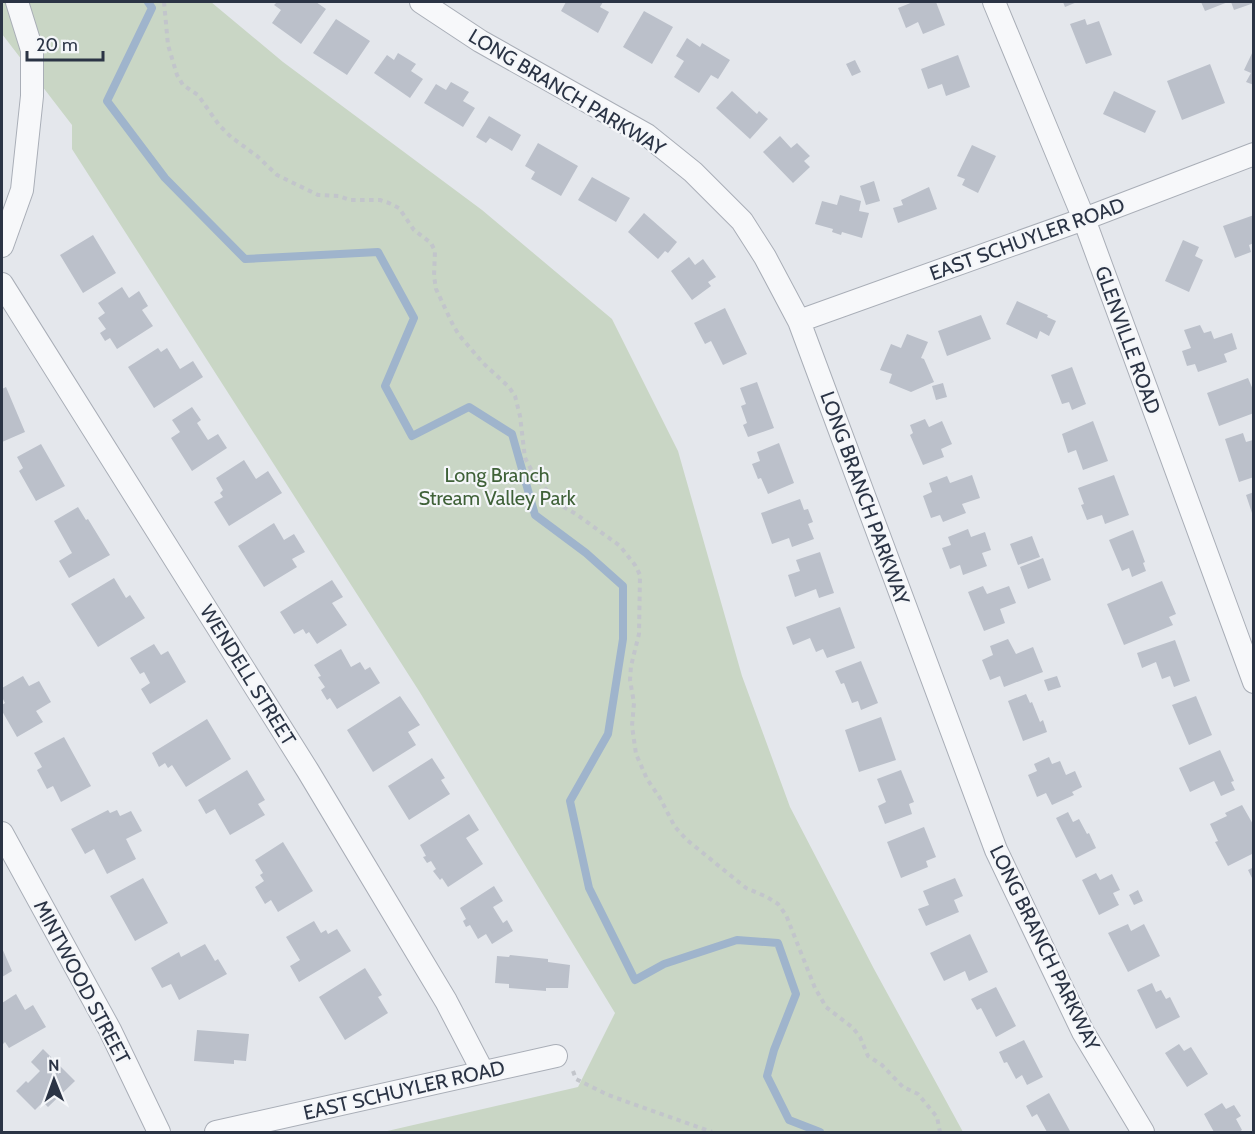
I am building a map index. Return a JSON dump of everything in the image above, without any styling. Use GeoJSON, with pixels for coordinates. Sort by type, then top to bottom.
{"type":"FeatureCollection","features":[{"type":"Feature","properties":{"kind":"street"},"geometry":{"type":"LineString","coordinates":[[2,246],[21,190],[33,96],[32,50],[17,2]]}},
{"type":"Feature","properties":{"kind":"street","name":"LONG BRANCH PARKWAY"},"geometry":{"type":"LineString","coordinates":[[421,2],[480,40],[647,135],[693,172],[742,221],[765,256],[800,321],[996,850],[1083,1032],[1143,1132]]}},
{"type":"Feature","properties":{"kind":"street","name":"GLENVILLE ROAD"},"geometry":{"type":"LineString","coordinates":[[994,2],[1084,219],[1254,682]]}},
{"type":"Feature","properties":{"kind":"street","name":"EAST SCHUYLER ROAD"},"geometry":{"type":"LineString","coordinates":[[800,321],[1084,219],[1254,154]]}},
{"type":"Feature","properties":{"kind":"street","name":"WENDELL STREET"},"geometry":{"type":"LineString","coordinates":[[2,284],[308,771],[446,1001],[483,1072]]}},
{"type":"Feature","properties":{"kind":"street","name":"MINTWOOD STREET"},"geometry":{"type":"LineString","coordinates":[[2,833],[110,1030],[159,1132]]}},
{"type":"Feature","properties":{"kind":"street","name":"EAST SCHUYLER ROAD"},"geometry":{"type":"LineString","coordinates":[[216,1132],[483,1072],[565,1062]]}},
{"type":"Feature","properties":{"kind":"path"},"geometry":{"type":"LineString","coordinates":[[164,2],[168,45],[177,75],[183,85],[198,95],[219,125],[231,137],[257,156],[277,175],[318,195],[339,196],[350,200],[380,200],[399,208],[414,230],[431,243],[435,251],[436,289],[453,325],[483,363],[509,387],[515,396],[524,436],[525,458],[535,477],[560,505],[620,546],[640,575],[639,634],[630,680],[634,703],[632,726],[636,754],[647,779],[675,826],[687,840],[746,888],[778,904],[786,915],[815,988],[826,1006],[853,1028],[860,1037],[868,1056],[882,1065],[903,1087],[918,1094],[937,1117],[940,1132]]}},
{"type":"Feature","properties":{"kind":"path"},"geometry":{"type":"LineString","coordinates":[[565,1062],[576,1079],[608,1095],[712,1132]]}},
{"type":"Feature","properties":{"kind":"green space","name":"Long Branch Stream Valley Park"},"geometry":{"type":"Polygon","coordinates":[[[2,2],[211,2],[283,62],[482,210],[612,319],[678,451],[742,676],[790,807],[874,969],[963,1132],[383,1132],[578,1087],[615,1013],[419,691],[72,149],[72,125],[2,34],[2,2]]]}},
{"type":"Feature","properties":{"kind":"building"},"geometry":{"type":"Polygon","coordinates":[[[277,2],[316,2],[326,9],[301,44],[272,23],[281,10],[274,5],[277,2]]]}},
{"type":"Feature","properties":{"kind":"building"},"geometry":{"type":"Polygon","coordinates":[[[566,2],[603,2],[600,7],[609,12],[598,33],[561,11],[566,2]]]}},
{"type":"Feature","properties":{"kind":"building"},"geometry":{"type":"Polygon","coordinates":[[[913,2],[936,2],[945,25],[923,34],[918,22],[906,28],[898,8],[913,2]]]}},
{"type":"Feature","properties":{"kind":"building"},"geometry":{"type":"Polygon","coordinates":[[[1063,2],[1077,2],[1065,7],[1063,2]]]}},
{"type":"Feature","properties":{"kind":"building"},"geometry":{"type":"Polygon","coordinates":[[[1201,2],[1228,2],[1205,11],[1201,2]]]}},
{"type":"Feature","properties":{"kind":"building"},"geometry":{"type":"Polygon","coordinates":[[[1231,2],[1254,2],[1254,3],[1234,10],[1231,2]]]}},
{"type":"Feature","properties":{"kind":"building"},"geometry":{"type":"Polygon","coordinates":[[[644,11],[673,27],[652,64],[623,47],[644,11]]]}},
{"type":"Feature","properties":{"kind":"building"},"geometry":{"type":"Polygon","coordinates":[[[336,19],[370,41],[347,75],[313,53],[336,19]]]}},
{"type":"Feature","properties":{"kind":"building"},"geometry":{"type":"Polygon","coordinates":[[[1085,19],[1087,25],[1099,21],[1112,55],[1086,64],[1070,24],[1085,19]]]}},
{"type":"Feature","properties":{"kind":"building"},"geometry":{"type":"Polygon","coordinates":[[[687,38],[700,47],[702,43],[730,60],[718,79],[711,75],[699,93],[674,77],[684,61],[676,56],[687,38]]]}},
{"type":"Feature","properties":{"kind":"building"},"geometry":{"type":"Polygon","coordinates":[[[1254,49],[1254,85],[1246,82],[1251,73],[1244,70],[1254,49]]]}},
{"type":"Feature","properties":{"kind":"building"},"geometry":{"type":"Polygon","coordinates":[[[398,53],[416,64],[411,71],[423,79],[410,98],[374,73],[387,55],[394,60],[398,53]]]}},
{"type":"Feature","properties":{"kind":"building"},"geometry":{"type":"Polygon","coordinates":[[[958,55],[970,87],[946,96],[942,84],[928,89],[921,69],[958,55]]]}},
{"type":"Feature","properties":{"kind":"building"},"geometry":{"type":"Polygon","coordinates":[[[855,60],[861,72],[852,76],[846,64],[855,60]]]}},
{"type":"Feature","properties":{"kind":"building"},"geometry":{"type":"Polygon","coordinates":[[[1210,64],[1225,103],[1182,120],[1167,81],[1210,64]]]}},
{"type":"Feature","properties":{"kind":"building"},"geometry":{"type":"Polygon","coordinates":[[[451,82],[469,92],[463,101],[475,108],[463,127],[424,103],[436,84],[446,90],[451,82]]]}},
{"type":"Feature","properties":{"kind":"building"},"geometry":{"type":"Polygon","coordinates":[[[732,91],[757,114],[759,111],[768,119],[750,139],[716,108],[732,91]]]}},
{"type":"Feature","properties":{"kind":"building"},"geometry":{"type":"Polygon","coordinates":[[[1114,91],[1156,111],[1145,133],[1103,114],[1114,91]]]}},
{"type":"Feature","properties":{"kind":"building"},"geometry":{"type":"Polygon","coordinates":[[[489,116],[521,135],[512,151],[490,138],[486,143],[476,137],[489,116]]]}},
{"type":"Feature","properties":{"kind":"building"},"geometry":{"type":"Polygon","coordinates":[[[780,136],[791,148],[797,143],[810,156],[804,161],[810,167],[793,183],[763,152],[780,136]]]}},
{"type":"Feature","properties":{"kind":"building"},"geometry":{"type":"Polygon","coordinates":[[[538,143],[578,166],[561,196],[531,179],[535,172],[525,166],[538,143]]]}},
{"type":"Feature","properties":{"kind":"building"},"geometry":{"type":"Polygon","coordinates":[[[972,145],[996,156],[978,193],[962,185],[965,179],[957,176],[972,145]]]}},
{"type":"Feature","properties":{"kind":"building"},"geometry":{"type":"Polygon","coordinates":[[[592,177],[630,198],[616,222],[578,200],[592,177]]]}},
{"type":"Feature","properties":{"kind":"building"},"geometry":{"type":"Polygon","coordinates":[[[874,181],[880,201],[866,205],[860,186],[874,181]]]}},
{"type":"Feature","properties":{"kind":"building"},"geometry":{"type":"Polygon","coordinates":[[[929,187],[937,209],[898,223],[893,208],[903,205],[901,200],[929,187]]]}},
{"type":"Feature","properties":{"kind":"building"},"geometry":{"type":"Polygon","coordinates":[[[840,195],[861,201],[859,211],[869,213],[862,238],[842,232],[841,235],[832,232],[833,229],[815,224],[822,201],[837,205],[840,195]]]}},
{"type":"Feature","properties":{"kind":"building"},"geometry":{"type":"Polygon","coordinates":[[[644,213],[677,242],[668,253],[665,251],[658,259],[628,232],[644,213]]]}},
{"type":"Feature","properties":{"kind":"building"},"geometry":{"type":"Polygon","coordinates":[[[1254,215],[1254,243],[1249,245],[1251,252],[1235,258],[1223,226],[1254,215]]]}},
{"type":"Feature","properties":{"kind":"building"},"geometry":{"type":"Polygon","coordinates":[[[93,235],[116,273],[83,293],[60,255],[93,235]]]}},
{"type":"Feature","properties":{"kind":"building"},"geometry":{"type":"Polygon","coordinates":[[[1183,240],[1199,247],[1195,256],[1203,260],[1189,292],[1165,281],[1183,240]]]}},
{"type":"Feature","properties":{"kind":"building"},"geometry":{"type":"Polygon","coordinates":[[[689,257],[695,265],[703,259],[716,277],[708,282],[711,286],[692,300],[671,271],[689,257]]]}},
{"type":"Feature","properties":{"kind":"building"},"geometry":{"type":"Polygon","coordinates":[[[122,287],[129,298],[139,291],[148,306],[142,310],[153,326],[117,349],[110,338],[105,341],[100,333],[106,329],[98,318],[105,313],[98,303],[122,287]]]}},
{"type":"Feature","properties":{"kind":"building"},"geometry":{"type":"Polygon","coordinates":[[[1017,301],[1056,321],[1049,336],[1040,331],[1037,339],[1006,324],[1017,301]]]}},
{"type":"Feature","properties":{"kind":"building"},"geometry":{"type":"Polygon","coordinates":[[[725,308],[747,354],[723,365],[711,341],[705,344],[694,323],[725,308]]]}},
{"type":"Feature","properties":{"kind":"building"},"geometry":{"type":"Polygon","coordinates":[[[981,315],[991,339],[947,356],[938,331],[981,315]]]}},
{"type":"Feature","properties":{"kind":"building"},"geometry":{"type":"Polygon","coordinates":[[[1200,325],[1204,333],[1211,331],[1214,339],[1232,333],[1237,349],[1224,354],[1227,362],[1198,372],[1195,364],[1187,366],[1182,351],[1191,348],[1184,330],[1200,325]]]}},
{"type":"Feature","properties":{"kind":"building"},"geometry":{"type":"Polygon","coordinates":[[[907,334],[928,342],[921,358],[924,359],[934,382],[911,392],[889,383],[892,374],[880,370],[891,344],[901,348],[907,334]]]}},
{"type":"Feature","properties":{"kind":"building"},"geometry":{"type":"Polygon","coordinates":[[[158,348],[161,352],[167,348],[180,369],[193,361],[203,377],[154,408],[128,367],[158,348]]]}},
{"type":"Feature","properties":{"kind":"building"},"geometry":{"type":"Polygon","coordinates":[[[1072,367],[1086,404],[1072,410],[1069,402],[1062,404],[1051,375],[1072,367]]]}},
{"type":"Feature","properties":{"kind":"building"},"geometry":{"type":"Polygon","coordinates":[[[1248,378],[1254,392],[1254,413],[1219,426],[1207,393],[1248,378]]]}},
{"type":"Feature","properties":{"kind":"building"},"geometry":{"type":"Polygon","coordinates":[[[757,382],[774,428],[748,437],[743,425],[747,423],[741,406],[746,404],[740,388],[757,382]]]}},
{"type":"Feature","properties":{"kind":"building"},"geometry":{"type":"Polygon","coordinates":[[[943,383],[947,397],[936,400],[932,386],[943,383]]]}},
{"type":"Feature","properties":{"kind":"building"},"geometry":{"type":"Polygon","coordinates":[[[6,387],[25,432],[2,442],[2,389],[6,387]]]}},
{"type":"Feature","properties":{"kind":"building"},"geometry":{"type":"Polygon","coordinates":[[[192,407],[201,420],[197,423],[208,440],[218,434],[227,448],[192,471],[171,438],[180,432],[172,420],[192,407]]]}},
{"type":"Feature","properties":{"kind":"building"},"geometry":{"type":"Polygon","coordinates":[[[925,419],[929,427],[942,421],[952,444],[941,449],[944,457],[923,465],[910,435],[913,433],[910,425],[925,419]]]}},
{"type":"Feature","properties":{"kind":"building"},"geometry":{"type":"Polygon","coordinates":[[[1093,421],[1108,461],[1083,470],[1076,450],[1068,453],[1062,434],[1093,421]]]}},
{"type":"Feature","properties":{"kind":"building"},"geometry":{"type":"Polygon","coordinates":[[[1243,433],[1246,442],[1253,440],[1254,442],[1254,477],[1239,482],[1225,439],[1243,433]]]}},
{"type":"Feature","properties":{"kind":"building"},"geometry":{"type":"Polygon","coordinates":[[[779,443],[794,483],[768,494],[752,464],[760,461],[757,452],[779,443]]]}},
{"type":"Feature","properties":{"kind":"building"},"geometry":{"type":"Polygon","coordinates":[[[41,444],[65,486],[36,501],[19,471],[23,468],[17,457],[41,444]]]}},
{"type":"Feature","properties":{"kind":"building"},"geometry":{"type":"Polygon","coordinates":[[[244,460],[256,479],[268,471],[282,493],[229,526],[214,502],[223,497],[220,493],[223,490],[216,478],[244,460]]]}},
{"type":"Feature","properties":{"kind":"building"},"geometry":{"type":"Polygon","coordinates":[[[972,475],[980,498],[962,504],[966,513],[943,522],[940,515],[931,518],[923,496],[932,492],[929,483],[947,476],[950,483],[972,475]]]}},
{"type":"Feature","properties":{"kind":"building"},"geometry":{"type":"Polygon","coordinates":[[[1114,475],[1129,515],[1105,524],[1102,515],[1087,520],[1078,488],[1114,475]]]}},
{"type":"Feature","properties":{"kind":"building"},"geometry":{"type":"Polygon","coordinates":[[[1254,492],[1254,516],[1253,516],[1246,495],[1254,492]]]}},
{"type":"Feature","properties":{"kind":"building"},"geometry":{"type":"Polygon","coordinates":[[[800,499],[804,510],[808,509],[813,522],[808,524],[814,539],[792,547],[789,538],[772,544],[761,513],[800,499]]]}},
{"type":"Feature","properties":{"kind":"building"},"geometry":{"type":"Polygon","coordinates":[[[78,507],[110,555],[69,578],[59,561],[72,553],[54,521],[78,507]]]}},
{"type":"Feature","properties":{"kind":"building"},"geometry":{"type":"Polygon","coordinates":[[[274,523],[284,540],[294,534],[305,552],[292,559],[297,567],[264,587],[238,546],[274,523]]]}},
{"type":"Feature","properties":{"kind":"building"},"geometry":{"type":"Polygon","coordinates":[[[968,529],[971,537],[985,532],[991,550],[982,553],[987,566],[963,575],[960,565],[950,569],[942,548],[951,545],[948,537],[968,529]]]}},
{"type":"Feature","properties":{"kind":"building"},"geometry":{"type":"Polygon","coordinates":[[[1133,530],[1146,571],[1132,577],[1129,568],[1122,571],[1109,540],[1133,530]]]}},
{"type":"Feature","properties":{"kind":"building"},"geometry":{"type":"Polygon","coordinates":[[[1032,536],[1040,557],[1018,565],[1010,544],[1032,536]]]}},
{"type":"Feature","properties":{"kind":"building"},"geometry":{"type":"Polygon","coordinates":[[[820,552],[834,593],[819,598],[816,589],[795,597],[788,575],[800,571],[796,560],[820,552]]]}},
{"type":"Feature","properties":{"kind":"building"},"geometry":{"type":"Polygon","coordinates":[[[1043,558],[1051,580],[1028,589],[1020,567],[1043,558]]]}},
{"type":"Feature","properties":{"kind":"building"},"geometry":{"type":"Polygon","coordinates":[[[114,578],[126,598],[130,595],[145,618],[98,647],[71,604],[114,578]]]}},
{"type":"Feature","properties":{"kind":"building"},"geometry":{"type":"Polygon","coordinates":[[[332,580],[343,597],[332,603],[347,625],[317,644],[309,632],[306,634],[303,629],[294,634],[280,612],[332,580]]]}},
{"type":"Feature","properties":{"kind":"building"},"geometry":{"type":"Polygon","coordinates":[[[1162,581],[1176,614],[1169,617],[1173,625],[1124,645],[1107,604],[1162,581]]]}},
{"type":"Feature","properties":{"kind":"building"},"geometry":{"type":"Polygon","coordinates":[[[983,586],[987,594],[1009,586],[1016,603],[1000,609],[1005,623],[984,631],[968,592],[983,586]]]}},
{"type":"Feature","properties":{"kind":"building"},"geometry":{"type":"Polygon","coordinates":[[[840,607],[855,648],[827,658],[823,649],[816,652],[810,638],[793,645],[786,627],[840,607]]]}},
{"type":"Feature","properties":{"kind":"building"},"geometry":{"type":"Polygon","coordinates":[[[1008,639],[1016,654],[1033,647],[1043,672],[1004,687],[1000,676],[990,680],[982,660],[993,655],[990,646],[1008,639]]]}},
{"type":"Feature","properties":{"kind":"building"},"geometry":{"type":"Polygon","coordinates":[[[1175,640],[1190,681],[1174,687],[1170,676],[1162,679],[1156,662],[1142,668],[1137,653],[1175,640]]]}},
{"type":"Feature","properties":{"kind":"building"},"geometry":{"type":"Polygon","coordinates":[[[154,644],[161,655],[168,651],[186,682],[150,704],[141,689],[150,683],[144,672],[140,674],[130,658],[154,644]]]}},
{"type":"Feature","properties":{"kind":"building"},"geometry":{"type":"Polygon","coordinates":[[[341,649],[351,667],[360,662],[365,670],[370,667],[380,683],[337,709],[330,698],[327,700],[321,690],[325,687],[314,665],[341,649]]]}},
{"type":"Feature","properties":{"kind":"building"},"geometry":{"type":"Polygon","coordinates":[[[861,661],[878,703],[861,710],[858,701],[852,703],[844,683],[841,684],[835,671],[861,661]]]}},
{"type":"Feature","properties":{"kind":"building"},"geometry":{"type":"Polygon","coordinates":[[[23,676],[29,686],[39,681],[51,702],[36,711],[43,722],[17,737],[2,711],[2,705],[5,703],[2,688],[23,676]]]}},
{"type":"Feature","properties":{"kind":"building"},"geometry":{"type":"Polygon","coordinates":[[[1057,676],[1061,687],[1048,691],[1044,680],[1057,676]]]}},
{"type":"Feature","properties":{"kind":"building"},"geometry":{"type":"Polygon","coordinates":[[[1026,694],[1040,722],[1043,720],[1047,732],[1023,741],[1008,701],[1026,694]]]}},
{"type":"Feature","properties":{"kind":"building"},"geometry":{"type":"Polygon","coordinates":[[[400,696],[420,725],[408,732],[416,745],[373,772],[347,730],[400,696]]]}},
{"type":"Feature","properties":{"kind":"building"},"geometry":{"type":"Polygon","coordinates":[[[1196,696],[1212,735],[1189,745],[1172,705],[1196,696]]]}},
{"type":"Feature","properties":{"kind":"building"},"geometry":{"type":"Polygon","coordinates":[[[881,717],[896,760],[859,772],[845,730],[881,717]]]}},
{"type":"Feature","properties":{"kind":"building"},"geometry":{"type":"Polygon","coordinates":[[[207,719],[231,759],[186,787],[172,765],[168,768],[165,763],[159,767],[152,753],[207,719]]]}},
{"type":"Feature","properties":{"kind":"building"},"geometry":{"type":"Polygon","coordinates":[[[64,737],[91,786],[61,802],[53,786],[47,789],[37,770],[42,767],[34,753],[64,737]]]}},
{"type":"Feature","properties":{"kind":"building"},"geometry":{"type":"Polygon","coordinates":[[[1220,750],[1234,781],[1231,782],[1235,790],[1221,796],[1214,781],[1190,792],[1179,768],[1220,750]]]}},
{"type":"Feature","properties":{"kind":"building"},"geometry":{"type":"Polygon","coordinates":[[[1049,757],[1052,764],[1060,761],[1066,775],[1075,771],[1082,787],[1072,792],[1074,795],[1052,805],[1046,793],[1037,797],[1028,775],[1037,771],[1034,764],[1049,757]]]}},
{"type":"Feature","properties":{"kind":"building"},"geometry":{"type":"Polygon","coordinates":[[[432,758],[445,778],[441,780],[450,794],[409,820],[388,786],[432,758]]]}},
{"type":"Feature","properties":{"kind":"building"},"geometry":{"type":"Polygon","coordinates":[[[247,770],[265,800],[258,804],[265,815],[230,835],[215,809],[206,814],[198,800],[247,770]]]}},
{"type":"Feature","properties":{"kind":"building"},"geometry":{"type":"Polygon","coordinates":[[[901,770],[914,802],[909,804],[912,814],[885,824],[878,806],[886,802],[877,779],[901,770]]]}},
{"type":"Feature","properties":{"kind":"building"},"geometry":{"type":"Polygon","coordinates":[[[1242,805],[1254,826],[1254,853],[1228,866],[1215,842],[1218,841],[1210,824],[1227,816],[1225,813],[1242,805]]]}},
{"type":"Feature","properties":{"kind":"building"},"geometry":{"type":"Polygon","coordinates":[[[108,810],[110,813],[117,810],[120,816],[131,811],[142,831],[126,839],[136,859],[107,874],[94,849],[85,854],[71,829],[108,810]]]}},
{"type":"Feature","properties":{"kind":"building"},"geometry":{"type":"Polygon","coordinates":[[[1068,812],[1073,822],[1079,819],[1096,848],[1076,858],[1056,818],[1068,812]]]}},
{"type":"Feature","properties":{"kind":"building"},"geometry":{"type":"Polygon","coordinates":[[[469,814],[479,830],[466,838],[483,864],[448,887],[433,871],[436,869],[431,861],[427,863],[423,857],[426,856],[420,845],[469,814]]]}},
{"type":"Feature","properties":{"kind":"building"},"geometry":{"type":"Polygon","coordinates":[[[924,827],[936,857],[926,861],[928,867],[901,878],[887,842],[924,827]]]}},
{"type":"Feature","properties":{"kind":"building"},"geometry":{"type":"Polygon","coordinates":[[[283,842],[313,891],[278,912],[271,900],[265,904],[255,887],[264,881],[260,875],[263,873],[255,860],[283,842]]]}},
{"type":"Feature","properties":{"kind":"building"},"geometry":{"type":"Polygon","coordinates":[[[1254,867],[1254,882],[1248,870],[1254,867]]]}},
{"type":"Feature","properties":{"kind":"building"},"geometry":{"type":"Polygon","coordinates":[[[1096,873],[1100,880],[1112,874],[1120,890],[1113,893],[1119,905],[1099,915],[1082,880],[1096,873]]]}},
{"type":"Feature","properties":{"kind":"building"},"geometry":{"type":"Polygon","coordinates":[[[143,878],[168,923],[135,941],[110,896],[143,878]]]}},
{"type":"Feature","properties":{"kind":"building"},"geometry":{"type":"Polygon","coordinates":[[[955,878],[963,896],[954,900],[959,912],[926,926],[918,909],[929,905],[923,891],[955,878]]]}},
{"type":"Feature","properties":{"kind":"building"},"geometry":{"type":"Polygon","coordinates":[[[494,886],[503,901],[493,907],[503,923],[507,920],[513,931],[492,944],[486,934],[478,939],[470,925],[466,927],[463,921],[466,919],[460,908],[494,886]]]}},
{"type":"Feature","properties":{"kind":"building"},"geometry":{"type":"Polygon","coordinates":[[[1138,890],[1143,901],[1134,905],[1129,895],[1138,890]]]}},
{"type":"Feature","properties":{"kind":"building"},"geometry":{"type":"Polygon","coordinates":[[[314,921],[321,933],[326,930],[328,934],[337,929],[351,951],[299,982],[290,966],[300,960],[286,937],[314,921]]]}},
{"type":"Feature","properties":{"kind":"building"},"geometry":{"type":"Polygon","coordinates":[[[1128,924],[1131,931],[1144,924],[1160,956],[1128,972],[1108,933],[1128,924]]]}},
{"type":"Feature","properties":{"kind":"building"},"geometry":{"type":"Polygon","coordinates":[[[970,934],[988,972],[969,981],[965,971],[944,981],[930,953],[970,934]]]}},
{"type":"Feature","properties":{"kind":"building"},"geometry":{"type":"Polygon","coordinates":[[[205,944],[215,961],[218,959],[227,974],[179,1000],[171,984],[162,988],[151,968],[179,952],[181,957],[205,944]]]}},
{"type":"Feature","properties":{"kind":"building"},"geometry":{"type":"Polygon","coordinates":[[[2,948],[12,971],[2,977],[2,948]]]}},
{"type":"Feature","properties":{"kind":"building"},"geometry":{"type":"Polygon","coordinates":[[[510,955],[548,959],[548,962],[570,965],[568,988],[546,988],[546,991],[509,988],[509,984],[495,983],[497,956],[509,957],[510,955]]]}},
{"type":"Feature","properties":{"kind":"building"},"geometry":{"type":"Polygon","coordinates":[[[365,968],[382,995],[378,997],[388,1013],[345,1040],[319,997],[365,968]]]}},
{"type":"Feature","properties":{"kind":"building"},"geometry":{"type":"Polygon","coordinates":[[[1152,983],[1156,992],[1161,990],[1166,999],[1170,997],[1180,1017],[1156,1029],[1137,990],[1152,983]]]}},
{"type":"Feature","properties":{"kind":"building"},"geometry":{"type":"Polygon","coordinates":[[[996,987],[1016,1026],[996,1037],[981,1008],[977,1010],[971,999],[996,987]]]}},
{"type":"Feature","properties":{"kind":"building"},"geometry":{"type":"Polygon","coordinates":[[[16,994],[25,1010],[33,1005],[46,1027],[9,1048],[5,1042],[2,1045],[2,1003],[16,994]]]}},
{"type":"Feature","properties":{"kind":"building"},"geometry":{"type":"Polygon","coordinates":[[[197,1030],[249,1034],[246,1061],[234,1060],[234,1064],[194,1061],[197,1030]]]}},
{"type":"Feature","properties":{"kind":"building"},"geometry":{"type":"Polygon","coordinates":[[[1024,1040],[1043,1077],[1027,1085],[1022,1075],[1016,1079],[999,1052],[1024,1040]]]}},
{"type":"Feature","properties":{"kind":"building"},"geometry":{"type":"Polygon","coordinates":[[[1179,1044],[1184,1051],[1191,1047],[1208,1074],[1187,1087],[1165,1053],[1179,1044]]]}},
{"type":"Feature","properties":{"kind":"building"},"geometry":{"type":"Polygon","coordinates":[[[43,1049],[75,1081],[48,1107],[43,1102],[35,1110],[16,1091],[40,1071],[31,1062],[43,1049]]]}},
{"type":"Feature","properties":{"kind":"building"},"geometry":{"type":"Polygon","coordinates":[[[1049,1093],[1070,1131],[1047,1132],[1037,1114],[1032,1117],[1026,1106],[1049,1093]]]}},
{"type":"Feature","properties":{"kind":"building"},"geometry":{"type":"Polygon","coordinates":[[[1222,1103],[1226,1109],[1234,1105],[1241,1116],[1236,1119],[1242,1130],[1239,1132],[1214,1132],[1204,1114],[1222,1103]]]}},
{"type":"Feature","properties":{"kind":"waterway"},"geometry":{"type":"LineString","coordinates":[[148,2],[152,8],[107,101],[165,178],[245,259],[378,252],[414,318],[385,386],[412,436],[469,407],[512,434],[535,515],[586,553],[623,586],[623,639],[608,734],[570,801],[589,888],[635,980],[664,964],[737,940],[778,943],[796,994],[774,1050],[767,1076],[789,1120],[820,1132]]}}]}
